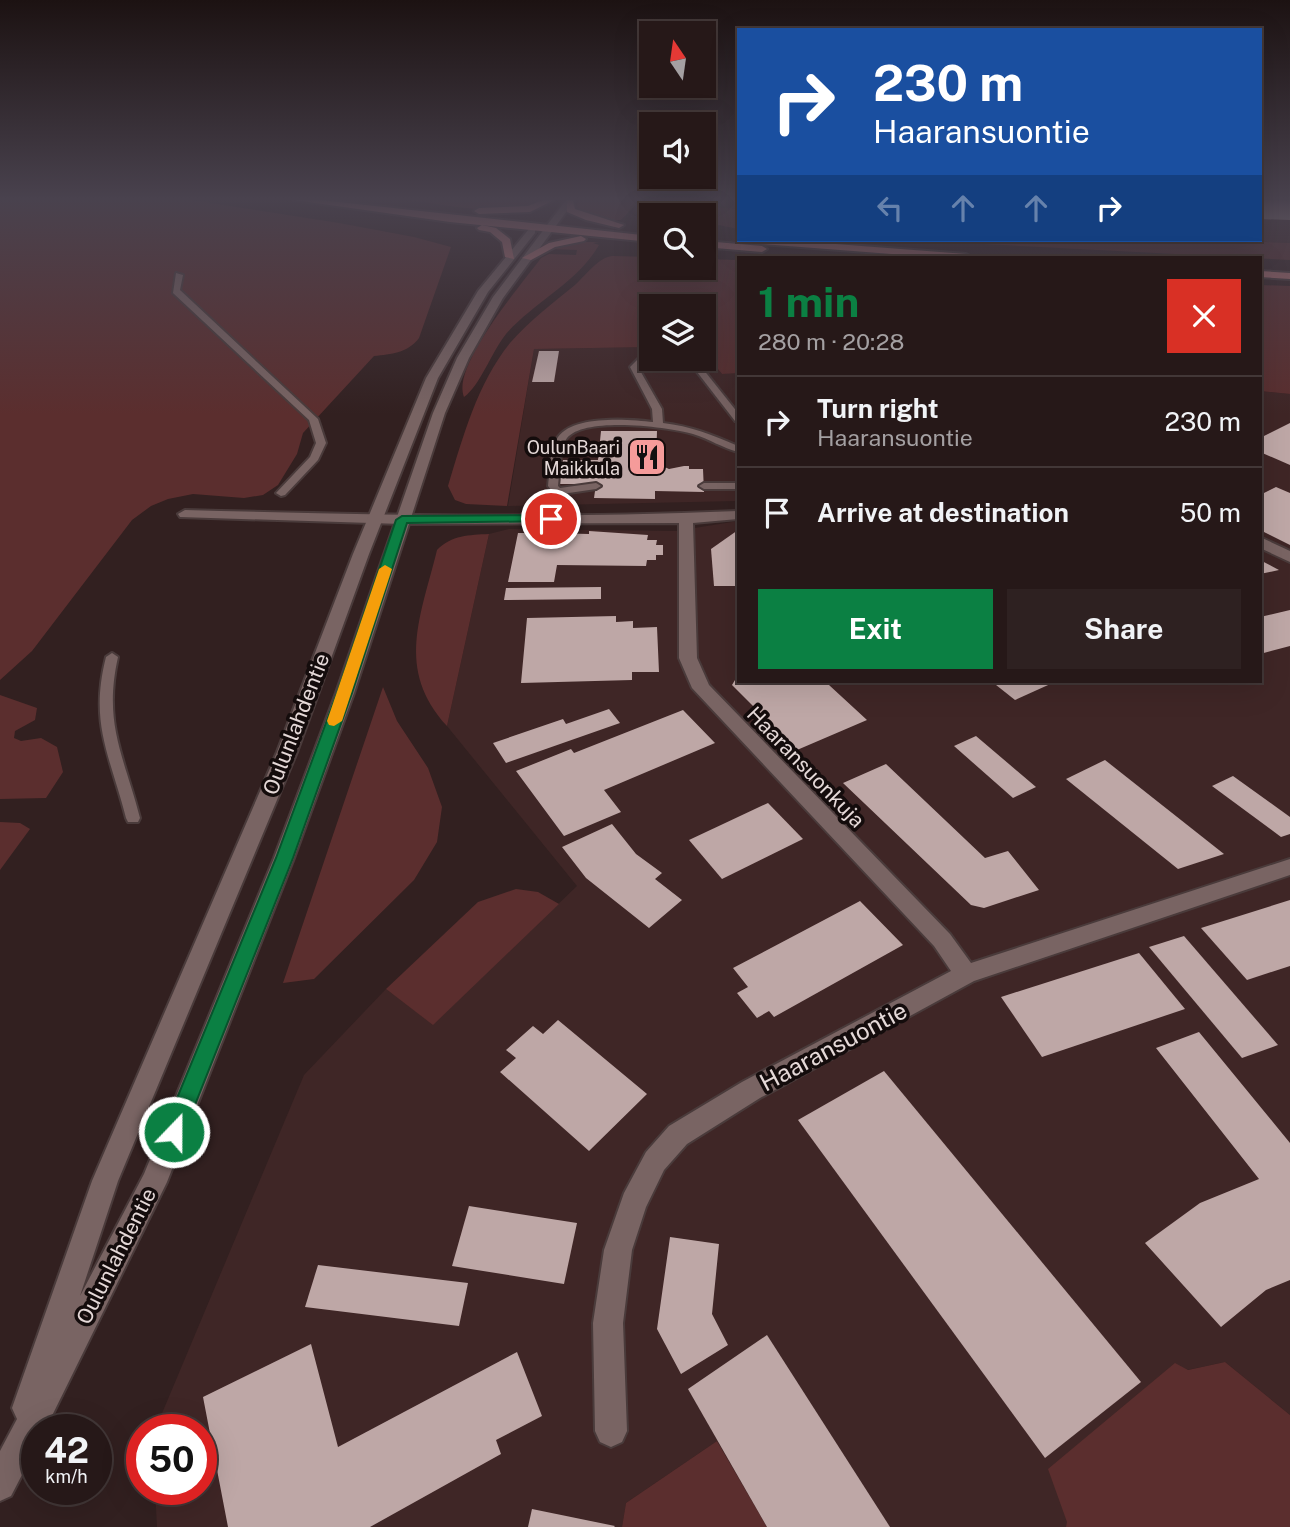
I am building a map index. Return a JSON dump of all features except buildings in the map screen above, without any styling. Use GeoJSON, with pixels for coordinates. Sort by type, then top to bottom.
{"type":"FeatureCollection","features":[{"type":"Feature","properties":{"kind":"highway"},"geometry":{"type":"LineString","coordinates":[[1262,274],[1290,275]]}},
{"type":"Feature","properties":{"kind":"highway"},"geometry":{"type":"LineString","coordinates":[[1262,280],[1290,281]]}},
{"type":"Feature","properties":{"kind":"main road","name":"Oulunlahdentie"},"geometry":{"type":"LineString","coordinates":[[2,1480],[105,1181],[286,752],[432,378],[483,291],[499,271]]}},
{"type":"Feature","properties":{"kind":"main road","name":"Oulunlahdentie"},"geometry":{"type":"LineString","coordinates":[[2,1480],[154,1182],[289,846],[345,693],[439,413],[463,358],[498,297],[517,271]]}},
{"type":"Feature","properties":{"kind":"main road"},"geometry":{"type":"LineString","coordinates":[[185,514],[402,520],[686,519],[737,515]]}},
{"type":"Feature","properties":{"kind":"main road","name":"Haaransuonkuja"},"geometry":{"type":"LineString","coordinates":[[686,519],[688,658],[701,688],[942,940],[966,974]]}},
{"type":"Feature","properties":{"kind":"main road"},"geometry":{"type":"LineString","coordinates":[[1262,543],[1290,557]]}},
{"type":"Feature","properties":{"kind":"main road","name":"Haaransuontie"},"geometry":{"type":"LineString","coordinates":[[611,1432],[608,1323],[618,1250],[634,1203],[663,1149],[678,1135],[751,1090],[966,974],[1290,867]]}},
{"type":"Feature","properties":{"kind":"lane"},"geometry":{"type":"LineString","coordinates":[[179,275],[176,291],[313,419],[321,443],[314,458],[281,493]]}},
{"type":"Feature","properties":{"kind":"lane"},"geometry":{"type":"LineString","coordinates":[[639,361],[634,367],[657,409],[658,424]]}},
{"type":"Feature","properties":{"kind":"lane"},"geometry":{"type":"LineString","coordinates":[[700,371],[737,418]]}},
{"type":"Feature","properties":{"kind":"lane"},"geometry":{"type":"LineString","coordinates":[[557,491],[553,486],[562,438],[574,427],[599,424],[658,424],[692,430],[737,449]]}},
{"type":"Feature","properties":{"kind":"lane"},"geometry":{"type":"LineString","coordinates":[[709,437],[706,442],[710,448],[737,459]]}},
{"type":"Feature","properties":{"kind":"lane"},"geometry":{"type":"LineString","coordinates":[[557,491],[596,485]]}},
{"type":"Feature","properties":{"kind":"lane"},"geometry":{"type":"LineString","coordinates":[[704,486],[737,486]]}},
{"type":"Feature","properties":{"kind":"lane"},"geometry":{"type":"LineString","coordinates":[[551,519],[557,491]]}},
{"type":"Feature","properties":{"kind":"lane"},"geometry":{"type":"LineString","coordinates":[[112,657],[104,682],[105,730],[134,818]]}},
{"type":"Feature","properties":{"kind":"shaded area"},"geometry":{"type":"Polygon","coordinates":[[[0,271],[442,271],[419,338],[404,350],[374,356],[303,433],[297,454],[278,485],[263,495],[244,498],[193,494],[151,506],[132,520],[32,651],[0,680],[0,271]]]}},
{"type":"Feature","properties":{"kind":"shaded area"},"geometry":{"type":"Polygon","coordinates":[[[531,271],[578,271],[506,334],[475,385],[464,397],[463,383],[468,366],[505,305],[531,271]]]}},
{"type":"Feature","properties":{"kind":"shaded area"},"geometry":{"type":"Polygon","coordinates":[[[589,271],[639,271],[639,280],[716,280],[716,271],[737,271],[737,373],[722,374],[716,367],[716,294],[639,294],[639,347],[534,349],[507,506],[466,504],[455,500],[448,486],[480,393],[498,359],[533,320],[589,271]]]}},
{"type":"Feature","properties":{"kind":"shaded area"},"geometry":{"type":"Polygon","coordinates":[[[1262,285],[1290,286],[1290,394],[1262,391],[1262,285]]]}},
{"type":"Feature","properties":{"kind":"shaded area"},"geometry":{"type":"Polygon","coordinates":[[[639,347],[639,371],[716,371],[716,367],[722,374],[737,371],[737,501],[508,506],[534,349],[639,347]]]}},
{"type":"Feature","properties":{"kind":"shaded area"},"geometry":{"type":"Polygon","coordinates":[[[1262,391],[1290,394],[1290,1415],[1225,1362],[1187,1370],[1066,1527],[767,1527],[717,1441],[626,1503],[622,1527],[157,1527],[156,1505],[217,1505],[217,1414],[162,1414],[304,1075],[386,989],[433,1024],[577,886],[447,726],[489,534],[509,529],[676,531],[737,521],[737,683],[1262,683],[1262,391]]]}},
{"type":"Feature","properties":{"kind":"shaded area"},"geometry":{"type":"Polygon","coordinates":[[[489,534],[447,726],[431,705],[421,684],[417,663],[416,641],[424,597],[437,550],[455,539],[489,534]]]}},
{"type":"Feature","properties":{"kind":"shaded area"},"geometry":{"type":"Polygon","coordinates":[[[383,687],[397,721],[428,768],[442,807],[437,842],[414,880],[314,979],[283,983],[383,687]]]}},
{"type":"Feature","properties":{"kind":"shaded area"},"geometry":{"type":"Polygon","coordinates":[[[0,695],[37,708],[35,720],[15,731],[14,738],[21,741],[41,738],[57,747],[63,772],[46,798],[0,799],[0,695]]]}},
{"type":"Feature","properties":{"kind":"shaded area"},"geometry":{"type":"Polygon","coordinates":[[[0,822],[20,823],[30,829],[0,870],[0,822]]]}},
{"type":"Feature","properties":{"kind":"shaded area"},"geometry":{"type":"Polygon","coordinates":[[[516,889],[538,892],[559,904],[433,1025],[386,989],[478,902],[516,889]]]}},
{"type":"Feature","properties":{"kind":"shaded area"},"geometry":{"type":"Polygon","coordinates":[[[1225,1362],[1290,1415],[1290,1527],[1066,1527],[1067,1522],[1048,1469],[1175,1363],[1188,1370],[1225,1362]]]}},
{"type":"Feature","properties":{"kind":"shaded area"},"geometry":{"type":"Polygon","coordinates":[[[717,1441],[767,1527],[622,1527],[626,1503],[717,1441]]]}},
{"type":"Feature","properties":{"kind":"slow traffic"},"geometry":{"type":"LineString","coordinates":[[334,721],[385,569]]}},
{"type":"Feature","properties":{"kind":"place","name":"OulunBaari Maikkula"},"geometry":{"type":"Point","coordinates":[647,457]}},
{"type":"Feature","properties":{"kind":"route"},"geometry":{"type":"LineString","coordinates":[[174,1132],[284,858],[345,693],[402,520],[551,519]]}}]}
